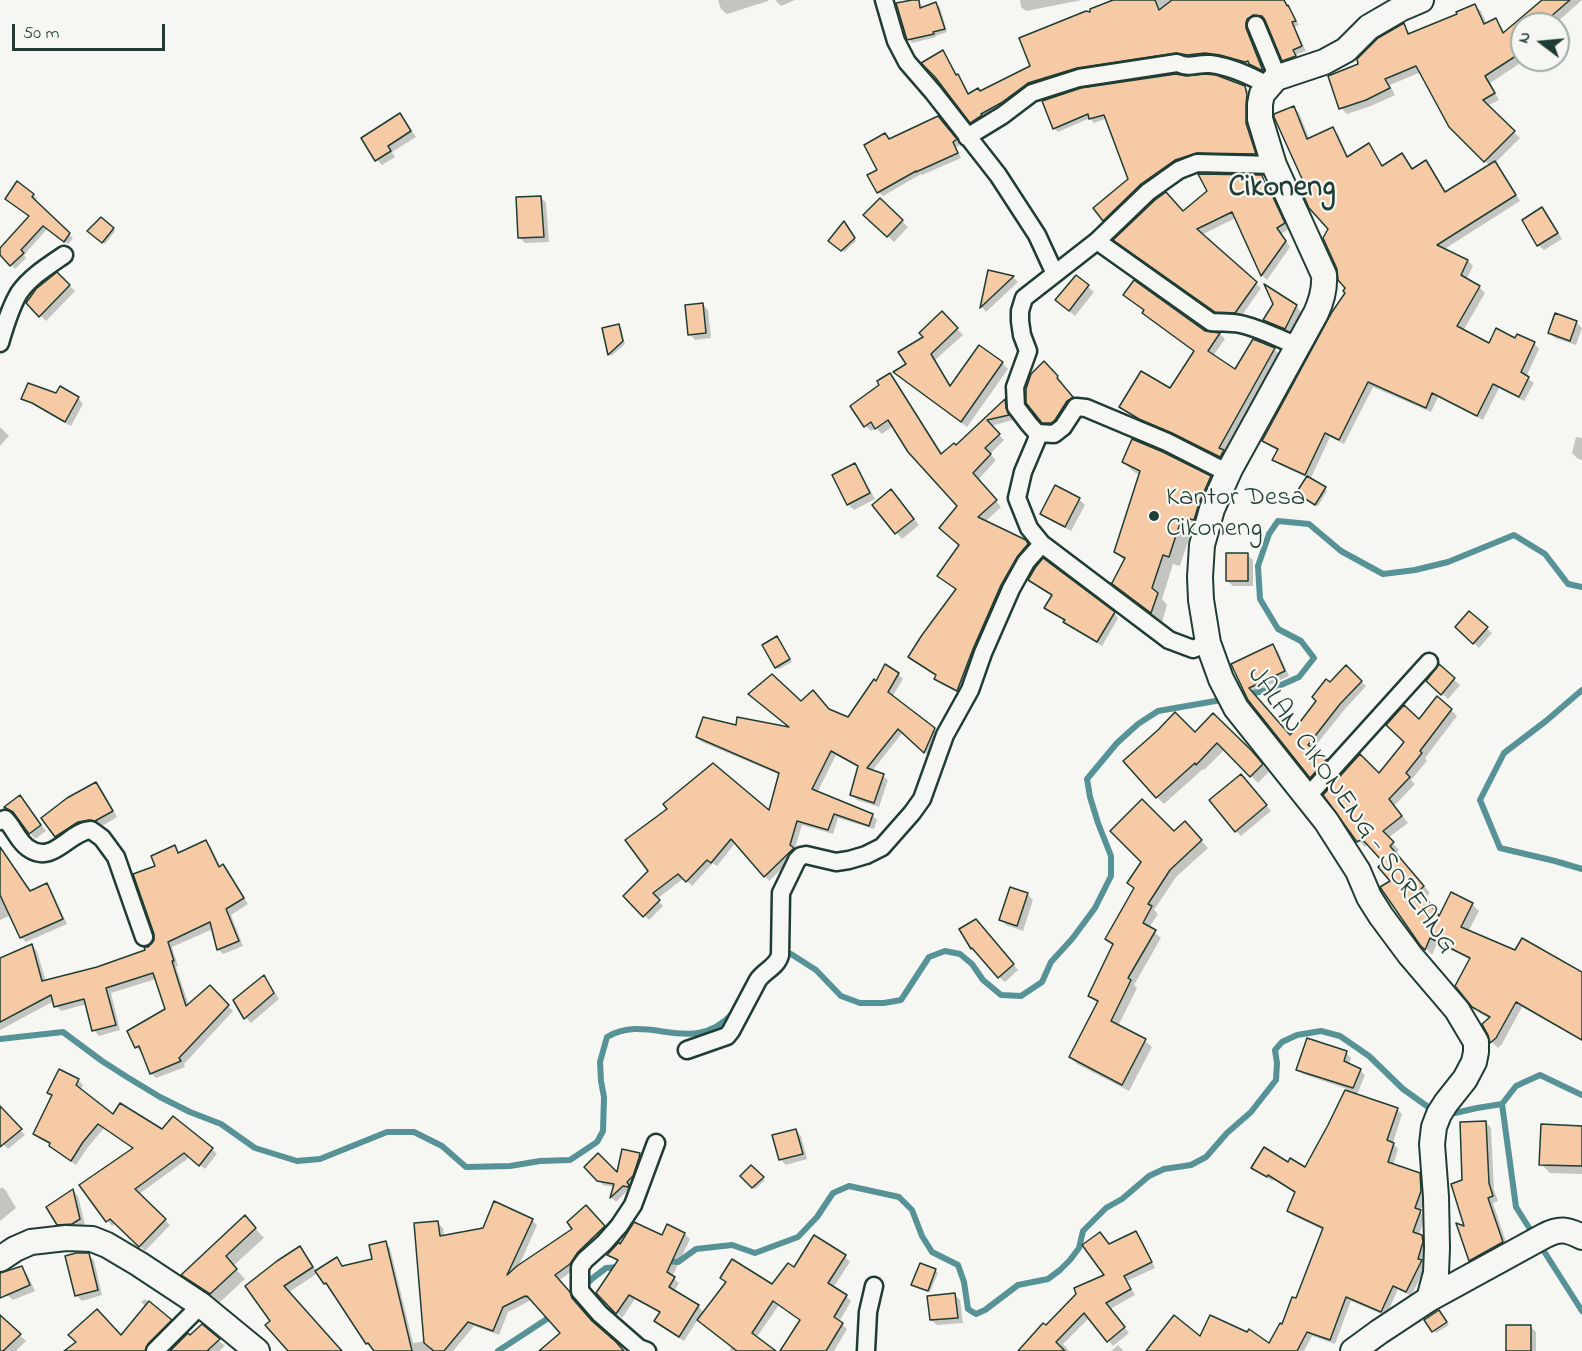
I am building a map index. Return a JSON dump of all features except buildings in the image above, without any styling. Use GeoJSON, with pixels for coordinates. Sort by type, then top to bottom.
{"type":"FeatureCollection","features":[{"type":"Feature","properties":{"kind":"street"},"geometry":{"type":"LineString","coordinates":[[884,0],[896,41],[907,62],[998,175],[1037,235],[1055,273]]}},
{"type":"Feature","properties":{"kind":"street"},"geometry":{"type":"LineString","coordinates":[[967,137],[1003,115],[1032,93],[1079,78],[1177,63],[1191,67],[1198,64],[1212,64],[1274,82],[1324,62],[1346,50],[1369,27],[1400,9],[1422,0]]}},
{"type":"Feature","properties":{"kind":"street"},"geometry":{"type":"LineString","coordinates":[[1256,25],[1274,82]]}},
{"type":"Feature","properties":{"kind":"street","name":"JALAN CIKONENG - SOREANG"},"geometry":{"type":"LineString","coordinates":[[1274,82],[1262,94],[1260,119],[1274,165],[1324,275],[1325,286],[1323,300],[1228,473],[1212,509],[1202,545],[1201,600],[1208,643],[1221,680],[1236,708],[1326,821],[1358,871],[1369,897],[1381,916],[1410,955],[1457,1010],[1476,1042],[1474,1062],[1465,1079],[1439,1114],[1434,1127],[1432,1160],[1436,1197],[1437,1248],[1436,1273],[1429,1299]]}},
{"type":"Feature","properties":{"kind":"street"},"geometry":{"type":"LineString","coordinates":[[1208,643],[1193,649],[1169,640],[1042,544],[1029,528],[1017,498],[1023,472],[1037,439],[1037,433],[1016,407],[1016,387],[1028,351],[1022,335],[1020,311],[1024,298],[1097,241],[1149,192],[1179,170],[1197,163],[1274,165]]}},
{"type":"Feature","properties":{"kind":"street"},"geometry":{"type":"LineString","coordinates":[[1097,241],[1211,322],[1241,324],[1298,346]]}},
{"type":"Feature","properties":{"kind":"street"},"geometry":{"type":"LineString","coordinates":[[0,343],[11,309],[20,291],[33,277],[64,255]]}},
{"type":"Feature","properties":{"kind":"street"},"geometry":{"type":"LineString","coordinates":[[1037,433],[1054,434],[1063,427],[1076,407],[1086,408],[1167,442],[1228,473]]}},
{"type":"Feature","properties":{"kind":"street"},"geometry":{"type":"LineString","coordinates":[[687,1050],[727,1036],[758,980],[777,963],[780,955],[782,887],[797,860],[806,855],[836,862],[866,855],[882,847],[922,799],[945,735],[970,690],[983,653],[1011,589],[1026,562],[1042,544]]}},
{"type":"Feature","properties":{"kind":"street"},"geometry":{"type":"LineString","coordinates":[[1306,798],[1429,662]]}},
{"type":"Feature","properties":{"kind":"street"},"geometry":{"type":"LineString","coordinates":[[0,821],[5,819],[26,847],[34,852],[49,853],[83,830],[91,830],[102,838],[116,857],[144,937]]}},
{"type":"Feature","properties":{"kind":"street"},"geometry":{"type":"LineString","coordinates":[[647,1351],[639,1348],[600,1314],[580,1291],[580,1267],[619,1226],[633,1205],[656,1143]]}},
{"type":"Feature","properties":{"kind":"street"},"geometry":{"type":"LineString","coordinates":[[1353,1351],[1429,1299],[1555,1230],[1567,1231],[1582,1237]]}},
{"type":"Feature","properties":{"kind":"street"},"geometry":{"type":"LineString","coordinates":[[0,1259],[31,1242],[66,1238],[92,1239],[139,1264],[201,1305],[257,1351]]}},
{"type":"Feature","properties":{"kind":"street"},"geometry":{"type":"LineString","coordinates":[[866,1351],[868,1312],[874,1286]]}},
{"type":"Feature","properties":{"kind":"street"},"geometry":{"type":"LineString","coordinates":[[155,1351],[201,1305]]}},
{"type":"Feature","properties":{"kind":"waterway"},"geometry":{"type":"LineString","coordinates":[[1237,697],[1272,689],[1299,677],[1314,658],[1301,641],[1278,629],[1260,599],[1258,566],[1269,534],[1278,521],[1309,524],[1341,551],[1383,574],[1415,570],[1448,562],[1514,535],[1545,554],[1568,584],[1582,587]]}},
{"type":"Feature","properties":{"kind":"waterway"},"geometry":{"type":"LineString","coordinates":[[1582,690],[1504,753],[1480,800],[1500,848],[1582,869]]}},
{"type":"Feature","properties":{"kind":"waterway"},"geometry":{"type":"LineString","coordinates":[[781,955],[791,954],[816,970],[841,996],[860,1003],[901,1000],[929,957],[945,951],[960,954],[972,964],[983,980],[1001,995],[1021,996],[1042,982],[1051,962],[1095,908],[1111,876],[1111,856],[1098,823],[1087,779],[1117,743],[1138,724],[1158,711],[1227,699]]}},
{"type":"Feature","properties":{"kind":"waterway"},"geometry":{"type":"LineString","coordinates":[[0,1039],[63,1032],[102,1061],[160,1097],[221,1124],[255,1148],[297,1161],[320,1159],[387,1132],[414,1132],[442,1146],[466,1167],[510,1166],[540,1161],[570,1160],[597,1142],[603,1131],[604,1097],[600,1062],[607,1037],[623,1031],[639,1029],[686,1034],[702,1032],[718,1026],[733,1013]]}},
{"type":"Feature","properties":{"kind":"waterway"},"geometry":{"type":"LineString","coordinates":[[666,1261],[678,1262],[696,1249],[732,1245],[755,1253],[798,1237],[817,1217],[833,1193],[849,1186],[899,1197],[912,1210],[922,1236],[932,1252],[958,1265],[964,1282],[968,1309],[976,1314],[985,1310],[1018,1285],[1048,1279],[1060,1270],[1079,1248],[1083,1231],[1106,1208],[1122,1199],[1149,1176],[1164,1169],[1191,1165],[1206,1157],[1227,1133],[1251,1112],[1276,1080],[1275,1050],[1282,1042],[1297,1035],[1321,1031],[1340,1036],[1369,1056],[1403,1089],[1431,1109],[1435,1109]]}},
{"type":"Feature","properties":{"kind":"waterway"},"geometry":{"type":"LineString","coordinates":[[1533,1234],[1516,1207],[1502,1104],[1516,1086],[1540,1075],[1582,1095]]}},
{"type":"Feature","properties":{"kind":"waterway"},"geometry":{"type":"LineString","coordinates":[[1448,1112],[1455,1113],[1502,1104]]}},
{"type":"Feature","properties":{"kind":"waterway"},"geometry":{"type":"LineString","coordinates":[[1540,1245],[1582,1311]]}},
{"type":"Feature","properties":{"kind":"waterway"},"geometry":{"type":"LineString","coordinates":[[567,1302],[606,1268],[619,1267]]}},
{"type":"Feature","properties":{"kind":"waterway"},"geometry":{"type":"LineString","coordinates":[[498,1351],[553,1315]]}},
{"type":"Feature","properties":{"kind":"place","name":"Kantor Desa Cikoneng"},"geometry":{"type":"Point","coordinates":[1154,516]}},
{"type":"Feature","properties":{"kind":"district","name":"Cikoneng"},"geometry":{"type":"Point","coordinates":[1282,190]}}]}
